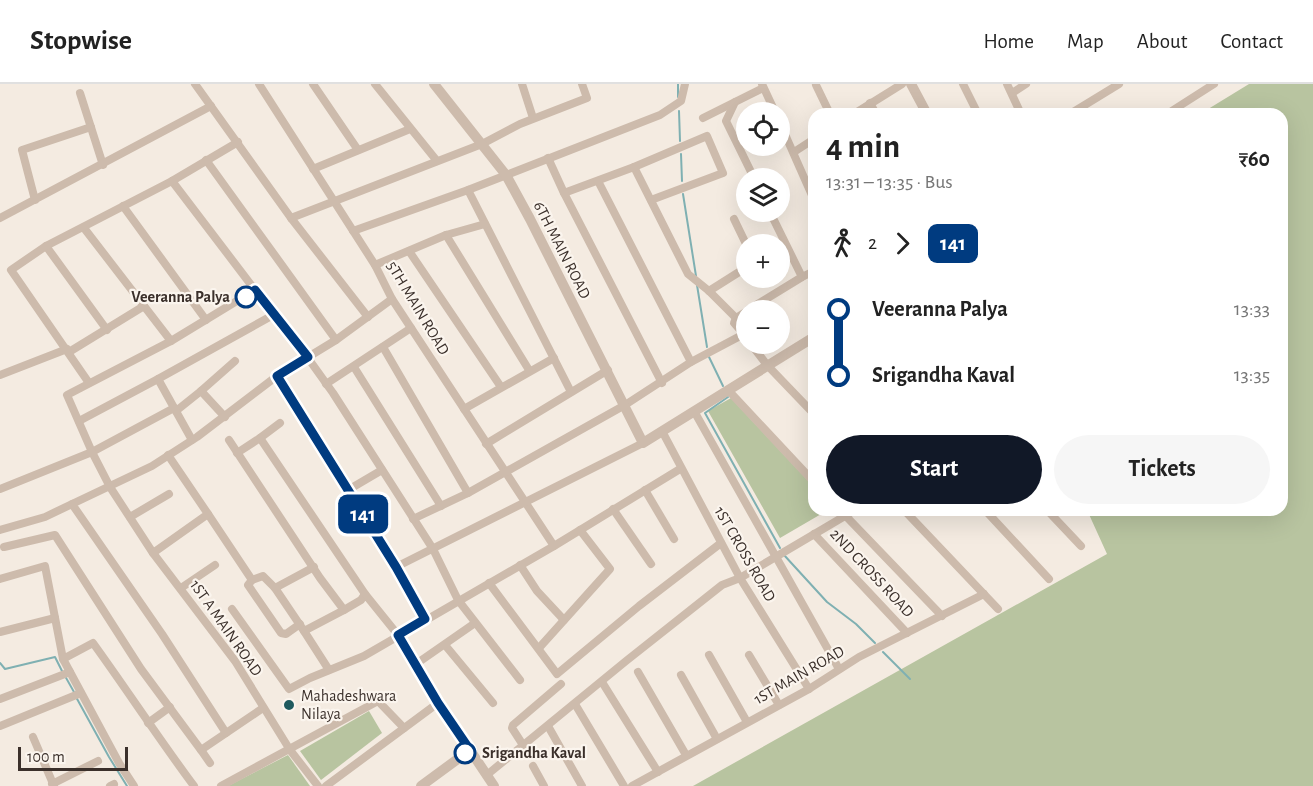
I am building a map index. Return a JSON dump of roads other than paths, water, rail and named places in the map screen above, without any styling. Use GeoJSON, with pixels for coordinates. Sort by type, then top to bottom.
{"type":"FeatureCollection","features":[{"type":"Feature","properties":{"kind":"street"},"geometry":{"type":"LineString","coordinates":[[195,84],[291,218],[368,317]]}},
{"type":"Feature","properties":{"kind":"street","name":"5TH MAIN ROAD"},"geometry":{"type":"LineString","coordinates":[[259,84],[375,266],[392,299],[554,546]]}},
{"type":"Feature","properties":{"kind":"street"},"geometry":{"type":"LineString","coordinates":[[314,84],[358,150]]}},
{"type":"Feature","properties":{"kind":"street"},"geometry":{"type":"LineString","coordinates":[[375,84],[437,161]]}},
{"type":"Feature","properties":{"kind":"street","name":"6TH MAIN ROAD"},"geometry":{"type":"LineString","coordinates":[[434,84],[506,175],[626,405],[643,443]]}},
{"type":"Feature","properties":{"kind":"street"},"geometry":{"type":"LineString","coordinates":[[522,84],[534,118]]}},
{"type":"Feature","properties":{"kind":"street"},"geometry":{"type":"LineString","coordinates":[[291,218],[332,200],[482,144],[534,118],[587,98],[582,84]]}},
{"type":"Feature","properties":{"kind":"street"},"geometry":{"type":"LineString","coordinates":[[353,231],[468,190],[671,110],[681,101],[686,84]]}},
{"type":"Feature","properties":{"kind":"street"},"geometry":{"type":"LineString","coordinates":[[816,84],[827,108]]}},
{"type":"Feature","properties":{"kind":"street"},"geometry":{"type":"LineString","coordinates":[[864,108],[902,84]]}},
{"type":"Feature","properties":{"kind":"street"},"geometry":{"type":"LineString","coordinates":[[911,84],[924,108]]}},
{"type":"Feature","properties":{"kind":"street"},"geometry":{"type":"LineString","coordinates":[[963,84],[975,108]]}},
{"type":"Feature","properties":{"kind":"street"},"geometry":{"type":"LineString","coordinates":[[1018,108],[1010,88],[1026,84]]}},
{"type":"Feature","properties":{"kind":"street"},"geometry":{"type":"LineString","coordinates":[[1083,108],[1119,84]]}},
{"type":"Feature","properties":{"kind":"street"},"geometry":{"type":"LineString","coordinates":[[1176,108],[1214,84]]}},
{"type":"Feature","properties":{"kind":"street"},"geometry":{"type":"LineString","coordinates":[[703,118],[763,86],[770,102]]}},
{"type":"Feature","properties":{"kind":"street"},"geometry":{"type":"LineString","coordinates":[[80,93],[103,165]]}},
{"type":"Feature","properties":{"kind":"street"},"geometry":{"type":"LineString","coordinates":[[735,102],[726,121],[749,168]]}},
{"type":"Feature","properties":{"kind":"street"},"geometry":{"type":"LineString","coordinates":[[870,104],[872,108]]}},
{"type":"Feature","properties":{"kind":"street"},"geometry":{"type":"LineString","coordinates":[[0,218],[211,106]]}},
{"type":"Feature","properties":{"kind":"street"},"geometry":{"type":"LineString","coordinates":[[35,200],[22,150],[91,127]]}},
{"type":"Feature","properties":{"kind":"street"},"geometry":{"type":"LineString","coordinates":[[313,169],[410,129]]}},
{"type":"Feature","properties":{"kind":"street"},"geometry":{"type":"LineString","coordinates":[[564,193],[707,136],[723,173],[651,200]]}},
{"type":"Feature","properties":{"kind":"street"},"geometry":{"type":"LineString","coordinates":[[238,142],[172,181],[46,246],[11,270],[89,383],[171,341],[255,290]]}},
{"type":"Feature","properties":{"kind":"street"},"geometry":{"type":"LineString","coordinates":[[794,153],[808,143]]}},
{"type":"Feature","properties":{"kind":"street"},"geometry":{"type":"LineString","coordinates":[[790,144],[808,186]]}},
{"type":"Feature","properties":{"kind":"street"},"geometry":{"type":"LineString","coordinates":[[548,158],[662,383]]}},
{"type":"Feature","properties":{"kind":"street"},"geometry":{"type":"LineString","coordinates":[[206,160],[336,340]]}},
{"type":"Feature","properties":{"kind":"street"},"geometry":{"type":"LineString","coordinates":[[634,167],[688,274],[736,318],[734,323],[736,325]]}},
{"type":"Feature","properties":{"kind":"street"},"geometry":{"type":"LineString","coordinates":[[172,181],[308,357],[433,549],[458,600],[520,680]]}},
{"type":"Feature","properties":{"kind":"street"},"geometry":{"type":"LineString","coordinates":[[598,181],[691,362]]}},
{"type":"Feature","properties":{"kind":"street"},"geometry":{"type":"LineString","coordinates":[[468,190],[571,392]]}},
{"type":"Feature","properties":{"kind":"street"},"geometry":{"type":"LineString","coordinates":[[123,206],[206,320]]}},
{"type":"Feature","properties":{"kind":"street"},"geometry":{"type":"LineString","coordinates":[[734,219],[741,234]]}},
{"type":"Feature","properties":{"kind":"street"},"geometry":{"type":"LineString","coordinates":[[375,266],[446,235],[485,224]]}},
{"type":"Feature","properties":{"kind":"street"},"geometry":{"type":"LineString","coordinates":[[84,228],[171,341]]}},
{"type":"Feature","properties":{"kind":"street"},"geometry":{"type":"LineString","coordinates":[[446,235],[529,370]]}},
{"type":"Feature","properties":{"kind":"street"},"geometry":{"type":"LineString","coordinates":[[46,246],[107,330]]}},
{"type":"Feature","properties":{"kind":"street"},"geometry":{"type":"LineString","coordinates":[[409,251],[501,387]]}},
{"type":"Feature","properties":{"kind":"street"},"geometry":{"type":"LineString","coordinates":[[790,257],[802,277]]}},
{"type":"Feature","properties":{"kind":"street"},"geometry":{"type":"LineString","coordinates":[[709,291],[736,274]]}},
{"type":"Feature","properties":{"kind":"street"},"geometry":{"type":"LineString","coordinates":[[765,300],[808,274]]}},
{"type":"Feature","properties":{"kind":"street"},"geometry":{"type":"LineString","coordinates":[[0,530],[45,517],[110,487],[168,455],[225,417],[277,376],[336,340],[392,299]]}},
{"type":"Feature","properties":{"kind":"street"},"geometry":{"type":"LineString","coordinates":[[0,375],[68,350],[107,330],[144,306]]}},
{"type":"Feature","properties":{"kind":"street"},"geometry":{"type":"LineString","coordinates":[[79,421],[275,314]]}},
{"type":"Feature","properties":{"kind":"street"},"geometry":{"type":"LineString","coordinates":[[326,384],[411,328]]}},
{"type":"Feature","properties":{"kind":"street"},"geometry":{"type":"LineString","coordinates":[[413,519],[468,493],[626,405],[691,362],[736,340]]}},
{"type":"Feature","properties":{"kind":"street"},"geometry":{"type":"LineString","coordinates":[[396,567],[643,443],[808,342]]}},
{"type":"Feature","properties":{"kind":"street"},"geometry":{"type":"LineString","coordinates":[[382,347],[468,493]]}},
{"type":"Feature","properties":{"kind":"street"},"geometry":{"type":"LineString","coordinates":[[759,354],[808,408]]}},
{"type":"Feature","properties":{"kind":"street"},"geometry":{"type":"LineString","coordinates":[[464,409],[529,370],[554,358]]}},
{"type":"Feature","properties":{"kind":"street"},"geometry":{"type":"LineString","coordinates":[[0,489],[92,452],[175,410],[235,361]]}},
{"type":"Feature","properties":{"kind":"street"},"geometry":{"type":"LineString","coordinates":[[354,367],[441,506]]}},
{"type":"Feature","properties":{"kind":"street"},"geometry":{"type":"LineString","coordinates":[[486,444],[608,370]]}},
{"type":"Feature","properties":{"kind":"street"},"geometry":{"type":"LineString","coordinates":[[277,376],[396,567],[425,619]]}},
{"type":"Feature","properties":{"kind":"street"},"geometry":{"type":"LineString","coordinates":[[158,379],[192,440]]}},
{"type":"Feature","properties":{"kind":"street","name":"1ST A MAIN ROAD"},"geometry":{"type":"LineString","coordinates":[[89,383],[67,395],[110,487],[153,553],[235,661],[290,750],[318,786]]}},
{"type":"Feature","properties":{"kind":"street"},"geometry":{"type":"LineString","coordinates":[[728,390],[808,476]]}},
{"type":"Feature","properties":{"kind":"street"},"geometry":{"type":"LineString","coordinates":[[201,391],[225,417]]}},
{"type":"Feature","properties":{"kind":"street"},"geometry":{"type":"LineString","coordinates":[[694,411],[839,669]]}},
{"type":"Feature","properties":{"kind":"street"},"geometry":{"type":"LineString","coordinates":[[237,453],[280,423]]}},
{"type":"Feature","properties":{"kind":"street","name":"1ST CROSS ROAD"},"geometry":{"type":"LineString","coordinates":[[662,431],[680,469],[740,578],[809,689]]}},
{"type":"Feature","properties":{"kind":"street"},"geometry":{"type":"LineString","coordinates":[[260,438],[365,594],[398,635],[438,703],[494,786]]}},
{"type":"Feature","properties":{"kind":"street"},"geometry":{"type":"LineString","coordinates":[[229,440],[344,610]]}},
{"type":"Feature","properties":{"kind":"street"},"geometry":{"type":"LineString","coordinates":[[168,455],[252,580]]}},
{"type":"Feature","properties":{"kind":"street"},"geometry":{"type":"LineString","coordinates":[[232,609],[289,689],[364,656],[554,546],[680,469]]}},
{"type":"Feature","properties":{"kind":"street"},"geometry":{"type":"LineString","coordinates":[[348,490],[382,470]]}},
{"type":"Feature","properties":{"kind":"street"},"geometry":{"type":"LineString","coordinates":[[645,490],[674,539]]}},
{"type":"Feature","properties":{"kind":"street"},"geometry":{"type":"LineString","coordinates":[[130,517],[169,494]]}},
{"type":"Feature","properties":{"kind":"street"},"geometry":{"type":"LineString","coordinates":[[72,504],[162,634],[226,733]]}},
{"type":"Feature","properties":{"kind":"street"},"geometry":{"type":"LineString","coordinates":[[613,509],[651,564]]}},
{"type":"Feature","properties":{"kind":"street"},"geometry":{"type":"LineString","coordinates":[[153,553],[208,514]]}},
{"type":"Feature","properties":{"kind":"street"},"geometry":{"type":"LineString","coordinates":[[488,774],[722,585],[740,578],[775,558],[839,516]]}},
{"type":"Feature","properties":{"kind":"street"},"geometry":{"type":"LineString","coordinates":[[846,516],[942,616]]}},
{"type":"Feature","properties":{"kind":"street"},"geometry":{"type":"LineString","coordinates":[[910,516],[998,609]]}},
{"type":"Feature","properties":{"kind":"street"},"geometry":{"type":"LineString","coordinates":[[990,516],[1048,579]]}},
{"type":"Feature","properties":{"kind":"street"},"geometry":{"type":"LineString","coordinates":[[1053,516],[1081,546]]}},
{"type":"Feature","properties":{"kind":"street"},"geometry":{"type":"LineString","coordinates":[[539,648],[610,569],[580,530]]}},
{"type":"Feature","properties":{"kind":"street","name":"2ND CROSS ROAD"},"geometry":{"type":"LineString","coordinates":[[814,534],[907,633]]}},
{"type":"Feature","properties":{"kind":"street"},"geometry":{"type":"LineString","coordinates":[[4,547],[55,535],[141,669],[210,763]]}},
{"type":"Feature","properties":{"kind":"street"},"geometry":{"type":"LineString","coordinates":[[489,583],[557,674],[630,613],[721,543]]}},
{"type":"Feature","properties":{"kind":"street"},"geometry":{"type":"LineString","coordinates":[[181,588],[214,565]]}},
{"type":"Feature","properties":{"kind":"street"},"geometry":{"type":"LineString","coordinates":[[520,565],[537,591],[564,620]]}},
{"type":"Feature","properties":{"kind":"street"},"geometry":{"type":"LineString","coordinates":[[0,579],[45,566],[63,659],[134,786]]}},
{"type":"Feature","properties":{"kind":"street"},"geometry":{"type":"LineString","coordinates":[[275,588],[314,567]]}},
{"type":"Feature","properties":{"kind":"street"},"geometry":{"type":"LineString","coordinates":[[329,670],[302,627],[275,588],[263,576],[252,580],[248,585],[281,633],[286,634],[302,627],[344,610],[361,600],[365,594]]}},
{"type":"Feature","properties":{"kind":"street","name":"1ST MAIN ROAD"},"geometry":{"type":"LineString","coordinates":[[632,786],[809,689],[859,657],[984,594]]}},
{"type":"Feature","properties":{"kind":"street"},"geometry":{"type":"LineString","coordinates":[[0,633],[55,618]]}},
{"type":"Feature","properties":{"kind":"street"},"geometry":{"type":"LineString","coordinates":[[416,664],[475,623]]}},
{"type":"Feature","properties":{"kind":"street"},"geometry":{"type":"LineString","coordinates":[[63,659],[93,644],[194,786]]}},
{"type":"Feature","properties":{"kind":"street"},"geometry":{"type":"LineString","coordinates":[[445,645],[493,703]]}},
{"type":"Feature","properties":{"kind":"street"},"geometry":{"type":"LineString","coordinates":[[709,655],[747,722]]}},
{"type":"Feature","properties":{"kind":"street"},"geometry":{"type":"LineString","coordinates":[[749,655],[779,705]]}},
{"type":"Feature","properties":{"kind":"street"},"geometry":{"type":"LineString","coordinates":[[0,699],[70,672]]}},
{"type":"Feature","properties":{"kind":"street"},"geometry":{"type":"LineString","coordinates":[[638,672],[686,755]]}},
{"type":"Feature","properties":{"kind":"street"},"geometry":{"type":"LineString","coordinates":[[681,675],[717,739]]}},
{"type":"Feature","properties":{"kind":"street"},"geometry":{"type":"LineString","coordinates":[[602,682],[658,772]]}},
{"type":"Feature","properties":{"kind":"street"},"geometry":{"type":"LineString","coordinates":[[523,745],[513,732],[513,725],[561,684]]}},
{"type":"Feature","properties":{"kind":"street"},"geometry":{"type":"LineString","coordinates":[[0,726],[81,693]]}},
{"type":"Feature","properties":{"kind":"street"},"geometry":{"type":"LineString","coordinates":[[221,786],[378,701],[404,728]]}},
{"type":"Feature","properties":{"kind":"street"},"geometry":{"type":"LineString","coordinates":[[326,786],[438,703]]}},
{"type":"Feature","properties":{"kind":"street"},"geometry":{"type":"LineString","coordinates":[[575,704],[624,786]]}},
{"type":"Feature","properties":{"kind":"street"},"geometry":{"type":"LineString","coordinates":[[148,723],[171,707]]}},
{"type":"Feature","properties":{"kind":"street"},"geometry":{"type":"LineString","coordinates":[[201,750],[263,708]]}},
{"type":"Feature","properties":{"kind":"street"},"geometry":{"type":"LineString","coordinates":[[548,726],[582,786]]}},
{"type":"Feature","properties":{"kind":"street"},"geometry":{"type":"LineString","coordinates":[[33,737],[53,785],[98,761]]}},
{"type":"Feature","properties":{"kind":"street"},"geometry":{"type":"LineString","coordinates":[[427,784],[470,750]]}},
{"type":"Feature","properties":{"kind":"street"},"geometry":{"type":"LineString","coordinates":[[533,766],[544,786]]}},
{"type":"Feature","properties":{"kind":"waterway"},"geometry":{"type":"LineString","coordinates":[[678,84],[678,97]]}},
{"type":"Feature","properties":{"kind":"waterway"},"geometry":{"type":"LineString","coordinates":[[679,111],[680,141]]}},
{"type":"Feature","properties":{"kind":"waterway"},"geometry":{"type":"LineString","coordinates":[[681,154],[682,181]]}},
{"type":"Feature","properties":{"kind":"waterway"},"geometry":{"type":"LineString","coordinates":[[683,194],[696,276]]}},
{"type":"Feature","properties":{"kind":"waterway"},"geometry":{"type":"LineString","coordinates":[[697,285],[707,347]]}},
{"type":"Feature","properties":{"kind":"waterway"},"geometry":{"type":"LineString","coordinates":[[709,357],[723,386]]}},
{"type":"Feature","properties":{"kind":"waterway"},"geometry":{"type":"LineString","coordinates":[[728,397],[705,413],[780,548]]}},
{"type":"Feature","properties":{"kind":"waterway"},"geometry":{"type":"LineString","coordinates":[[784,555],[827,602],[856,624],[875,643]]}},
{"type":"Feature","properties":{"kind":"waterway"},"geometry":{"type":"LineString","coordinates":[[883,652],[910,679]]}},
{"type":"Feature","properties":{"kind":"waterway"},"geometry":{"type":"LineString","coordinates":[[0,663],[5,669],[55,657],[62,671]]}},
{"type":"Feature","properties":{"kind":"waterway"},"geometry":{"type":"LineString","coordinates":[[65,676],[74,692]]}},
{"type":"Feature","properties":{"kind":"waterway"},"geometry":{"type":"LineString","coordinates":[[76,697],[127,786]]}},
{"type":"Feature","properties":{"kind":"place","name":"Veeranna Palya"},"geometry":{"type":"Point","coordinates":[246,297]}},
{"type":"Feature","properties":{"kind":"place","name":"Mahadeshwara Nilaya"},"geometry":{"type":"Point","coordinates":[289,705]}},
{"type":"Feature","properties":{"kind":"place","name":"Srigandha Kaval"},"geometry":{"type":"Point","coordinates":[465,753]}}]}
